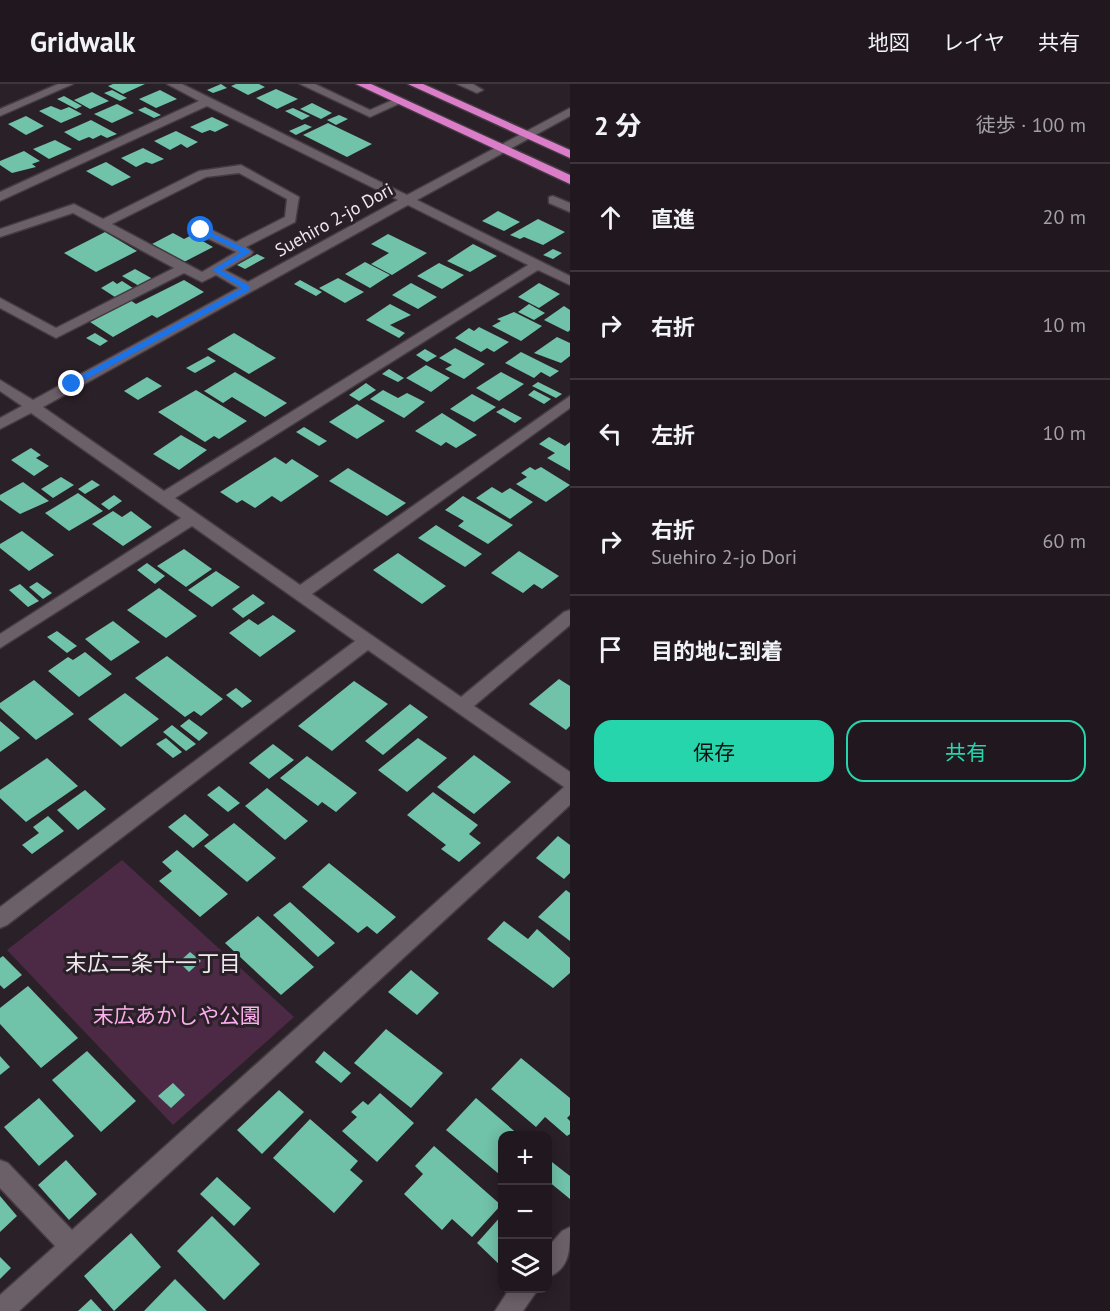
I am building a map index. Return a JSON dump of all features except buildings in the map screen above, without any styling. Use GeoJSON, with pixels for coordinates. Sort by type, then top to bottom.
{"type":"FeatureCollection","features":[{"type":"Feature","properties":{"kind":"highway"},"geometry":{"type":"LineString","coordinates":[[362,84],[570,180]]}},
{"type":"Feature","properties":{"kind":"highway"},"geometry":{"type":"LineString","coordinates":[[414,84],[570,154]]}},
{"type":"Feature","properties":{"kind":"street"},"geometry":{"type":"LineString","coordinates":[[0,113],[67,84]]}},
{"type":"Feature","properties":{"kind":"street"},"geometry":{"type":"LineString","coordinates":[[173,84],[570,281]]}},
{"type":"Feature","properties":{"kind":"street"},"geometry":{"type":"LineString","coordinates":[[306,84],[370,114],[399,101]]}},
{"type":"Feature","properties":{"kind":"street"},"geometry":{"type":"LineString","coordinates":[[463,84],[477,90]]}},
{"type":"Feature","properties":{"kind":"street"},"geometry":{"type":"LineString","coordinates":[[0,197],[208,101]]}},
{"type":"Feature","properties":{"kind":"street","name":"Suehiro 2-jo Dori"},"geometry":{"type":"LineString","coordinates":[[0,424],[570,111]]}},
{"type":"Feature","properties":{"kind":"street"},"geometry":{"type":"LineString","coordinates":[[102,224],[203,174],[241,169],[293,197],[291,219],[237,247]]}},
{"type":"Feature","properties":{"kind":"street"},"geometry":{"type":"LineString","coordinates":[[553,200],[570,208]]}},
{"type":"Feature","properties":{"kind":"street"},"geometry":{"type":"LineString","coordinates":[[0,234],[74,208],[202,278],[246,252],[201,230]]}},
{"type":"Feature","properties":{"kind":"street"},"geometry":{"type":"LineString","coordinates":[[162,499],[537,265]]}},
{"type":"Feature","properties":{"kind":"street"},"geometry":{"type":"LineString","coordinates":[[0,302],[56,334],[184,268]]}},
{"type":"Feature","properties":{"kind":"street"},"geometry":{"type":"LineString","coordinates":[[216,270],[248,288]]}},
{"type":"Feature","properties":{"kind":"street"},"geometry":{"type":"LineString","coordinates":[[0,384],[570,782]]}},
{"type":"Feature","properties":{"kind":"street"},"geometry":{"type":"LineString","coordinates":[[300,594],[570,401]]}},
{"type":"Feature","properties":{"kind":"street"},"geometry":{"type":"LineString","coordinates":[[0,642],[191,519]]}},
{"type":"Feature","properties":{"kind":"street"},"geometry":{"type":"LineString","coordinates":[[461,707],[570,616]]}},
{"type":"Feature","properties":{"kind":"street"},"geometry":{"type":"LineString","coordinates":[[0,919],[367,641]]}},
{"type":"Feature","properties":{"kind":"street"},"geometry":{"type":"LineString","coordinates":[[1,1311],[570,793]]}},
{"type":"Feature","properties":{"kind":"street"},"geometry":{"type":"LineString","coordinates":[[0,1171],[71,1246]]}},
{"type":"Feature","properties":{"kind":"street"},"geometry":{"type":"LineString","coordinates":[[552,1260],[570,1239]]}},
{"type":"Feature","properties":{"kind":"street"},"geometry":{"type":"LineString","coordinates":[[507,1311],[523,1293]]}},
{"type":"Feature","properties":{"kind":"green space","name":"末広あかしや公園"},"geometry":{"type":"Polygon","coordinates":[[[122,860],[294,1017],[173,1125],[7,950],[122,860]]]}},
{"type":"Feature","properties":{"kind":"district","name":"末広二条十一丁目"},"geometry":{"type":"Point","coordinates":[153,963]}},
{"type":"Feature","properties":{"kind":"route"},"geometry":{"type":"LineString","coordinates":[[72,384],[248,288],[216,270],[246,252],[201,230]]}}]}
